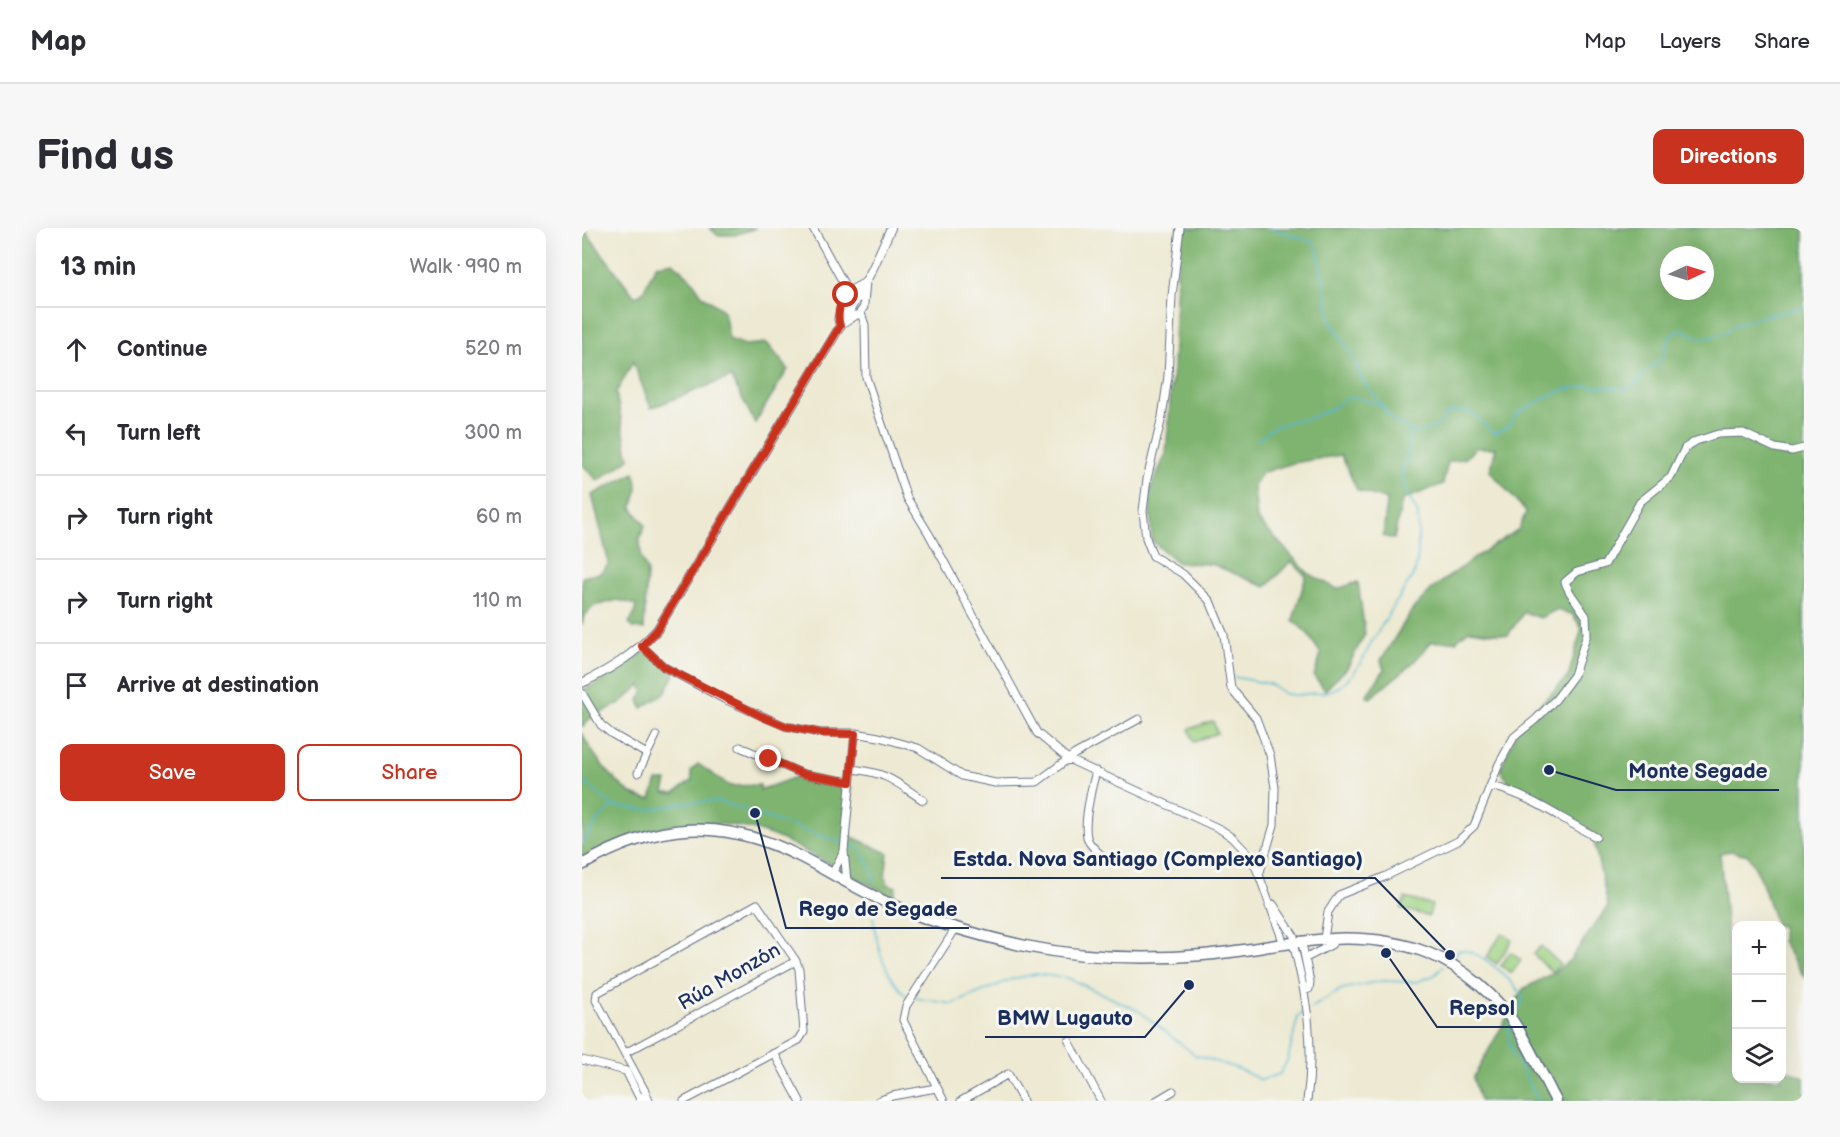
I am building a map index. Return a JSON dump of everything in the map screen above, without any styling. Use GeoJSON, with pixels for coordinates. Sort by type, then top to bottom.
{"type":"FeatureCollection","features":[{"type":"Feature","properties":{"kind":"highway"},"geometry":{"type":"LineString","coordinates":[[582,865],[631,841],[664,832],[705,829],[736,832],[763,840],[895,907],[956,928],[1026,946],[1114,957],[1203,955],[1338,937],[1361,937],[1406,945],[1430,954],[1470,977],[1507,1014],[1517,1028],[1556,1101]]}},
{"type":"Feature","properties":{"kind":"main road"},"geometry":{"type":"LineString","coordinates":[[582,683],[609,670],[642,646],[657,630],[840,326],[854,314],[854,294],[866,282],[891,228]]}},
{"type":"Feature","properties":{"kind":"street"},"geometry":{"type":"LineString","coordinates":[[813,228],[854,294],[864,303]]}},
{"type":"Feature","properties":{"kind":"street"},"geometry":{"type":"LineString","coordinates":[[1180,228],[1172,296],[1168,376],[1162,417],[1147,479],[1143,511],[1146,538],[1153,556],[1184,574],[1210,601],[1224,635],[1231,688],[1256,717],[1270,755],[1275,788],[1274,825],[1259,875]]}},
{"type":"Feature","properties":{"kind":"street"},"geometry":{"type":"LineString","coordinates":[[854,314],[864,303],[866,282]]}},
{"type":"Feature","properties":{"kind":"street"},"geometry":{"type":"LineString","coordinates":[[840,326],[838,320],[843,298],[854,294]]}},
{"type":"Feature","properties":{"kind":"street"},"geometry":{"type":"LineString","coordinates":[[841,306],[866,325],[866,377],[906,498],[929,534],[1037,733],[1068,759],[1220,829],[1232,837],[1251,857],[1269,906],[1293,943],[1306,958],[1310,982],[1309,989],[1305,990]]}},
{"type":"Feature","properties":{"kind":"street"},"geometry":{"type":"LineString","coordinates":[[1324,939],[1328,912],[1339,895],[1384,877],[1458,841],[1474,826],[1499,764],[1514,737],[1549,706],[1574,675],[1587,634],[1586,616],[1565,582],[1577,572],[1605,564],[1640,502],[1671,477],[1685,448],[1695,441],[1718,434],[1743,433],[1775,448],[1792,451],[1804,448]]}},
{"type":"Feature","properties":{"kind":"street"},"geometry":{"type":"LineString","coordinates":[[642,646],[664,667],[785,726],[820,733],[879,737],[918,748],[962,776],[995,783],[1037,782],[1068,759],[1139,719]]}},
{"type":"Feature","properties":{"kind":"street"},"geometry":{"type":"LineString","coordinates":[[582,693],[601,725],[646,754]]}},
{"type":"Feature","properties":{"kind":"street"},"geometry":{"type":"LineString","coordinates":[[847,882],[844,851],[855,734]]}},
{"type":"Feature","properties":{"kind":"street"},"geometry":{"type":"LineString","coordinates":[[638,773],[656,736]]}},
{"type":"Feature","properties":{"kind":"street"},"geometry":{"type":"LineString","coordinates":[[740,747],[803,774],[850,782]]}},
{"type":"Feature","properties":{"kind":"street"},"geometry":{"type":"LineString","coordinates":[[852,770],[874,772],[889,777],[923,800]]}},
{"type":"Feature","properties":{"kind":"street"},"geometry":{"type":"LineString","coordinates":[[1096,771],[1086,832],[1090,843],[1108,863]]}},
{"type":"Feature","properties":{"kind":"street"},"geometry":{"type":"LineString","coordinates":[[1491,786],[1501,788],[1550,810],[1596,837]]}},
{"type":"Feature","properties":{"kind":"street"},"geometry":{"type":"LineString","coordinates":[[832,874],[844,851]]}},
{"type":"Feature","properties":{"kind":"street","name":"Rúa Monzón"},"geometry":{"type":"LineString","coordinates":[[757,904],[796,961],[625,1053],[596,1000],[597,993],[757,904]]}},
{"type":"Feature","properties":{"kind":"street"},"geometry":{"type":"LineString","coordinates":[[1269,906],[1273,904],[1293,943],[1305,990],[1311,1054],[1307,1101]]}},
{"type":"Feature","properties":{"kind":"street"},"geometry":{"type":"LineString","coordinates":[[944,1101],[903,1020],[906,1006],[956,928]]}},
{"type":"Feature","properties":{"kind":"street"},"geometry":{"type":"LineString","coordinates":[[1306,958],[1332,945],[1338,937]]}},
{"type":"Feature","properties":{"kind":"street"},"geometry":{"type":"LineString","coordinates":[[684,1101],[798,1040],[804,1032],[799,969],[796,961]]}},
{"type":"Feature","properties":{"kind":"street"},"geometry":{"type":"LineString","coordinates":[[1069,1041],[1101,1101]]}},
{"type":"Feature","properties":{"kind":"street"},"geometry":{"type":"LineString","coordinates":[[625,1053],[644,1099]]}},
{"type":"Feature","properties":{"kind":"street"},"geometry":{"type":"LineString","coordinates":[[774,1053],[800,1101]]}},
{"type":"Feature","properties":{"kind":"street"},"geometry":{"type":"LineString","coordinates":[[582,1060],[626,1071],[644,1099]]}},
{"type":"Feature","properties":{"kind":"street"},"geometry":{"type":"LineString","coordinates":[[961,1101],[1008,1074],[1023,1101]]}},
{"type":"Feature","properties":{"kind":"street"},"geometry":{"type":"LineString","coordinates":[[878,1101],[892,1096],[936,1088]]}},
{"type":"Feature","properties":{"kind":"street"},"geometry":{"type":"LineString","coordinates":[[1156,1101],[1173,1091]]}},
{"type":"Feature","properties":{"kind":"green space"},"geometry":{"type":"Polygon","coordinates":[[[710,228],[756,228],[735,235],[717,235],[710,228]]]}},
{"type":"Feature","properties":{"kind":"green space"},"geometry":{"type":"Polygon","coordinates":[[[1179,228],[1804,228],[1804,977],[1786,948],[1786,921],[1775,921],[1760,877],[1748,855],[1731,851],[1720,853],[1732,973],[1732,1083],[1786,1083],[1786,1070],[1804,1077],[1804,1101],[1480,1101],[1473,1078],[1523,989],[1553,973],[1570,960],[1608,906],[1592,833],[1536,797],[1512,786],[1500,770],[1519,725],[1568,677],[1582,628],[1572,614],[1556,610],[1540,618],[1524,612],[1508,635],[1469,630],[1456,641],[1431,642],[1412,664],[1370,698],[1366,696],[1384,670],[1381,660],[1412,610],[1432,589],[1519,529],[1526,512],[1490,471],[1496,448],[1475,448],[1466,458],[1448,462],[1443,484],[1402,500],[1394,539],[1383,536],[1387,500],[1357,490],[1341,455],[1293,463],[1261,473],[1254,487],[1257,519],[1308,573],[1337,589],[1358,582],[1365,634],[1347,668],[1325,690],[1314,676],[1321,654],[1308,634],[1293,620],[1306,576],[1291,561],[1266,587],[1212,564],[1178,563],[1152,541],[1149,492],[1166,454],[1173,367],[1179,228]]]}},
{"type":"Feature","properties":{"kind":"green space"},"geometry":{"type":"Polygon","coordinates":[[[586,232],[635,297],[643,292],[656,265],[673,262],[692,280],[702,295],[724,311],[729,339],[745,345],[767,343],[788,369],[755,423],[731,377],[651,408],[633,362],[616,393],[629,459],[598,481],[582,464],[582,234],[586,232]]]}},
{"type":"Feature","properties":{"kind":"green space"},"geometry":{"type":"Polygon","coordinates":[[[634,473],[637,486],[632,508],[645,525],[640,538],[641,558],[647,571],[644,629],[632,628],[629,622],[634,616],[636,605],[618,600],[594,606],[584,616],[582,625],[582,577],[600,573],[609,564],[592,495],[634,473]]]}},
{"type":"Feature","properties":{"kind":"green space"},"geometry":{"type":"Polygon","coordinates":[[[646,650],[676,671],[665,693],[642,708],[639,700],[644,692],[641,685],[620,703],[591,718],[582,727],[582,691],[617,672],[646,650]]]}},
{"type":"Feature","properties":{"kind":"green space"},"geometry":{"type":"Polygon","coordinates":[[[1213,721],[1217,733],[1194,742],[1189,729],[1213,721]]]}},
{"type":"Feature","properties":{"kind":"green space"},"geometry":{"type":"Polygon","coordinates":[[[582,733],[610,775],[620,785],[641,798],[651,799],[657,781],[667,781],[664,793],[675,793],[692,780],[691,771],[698,764],[730,786],[760,785],[760,790],[804,774],[851,788],[850,836],[888,853],[885,876],[888,884],[896,887],[894,897],[777,837],[722,824],[698,823],[651,831],[627,838],[582,860],[582,733]]]}},
{"type":"Feature","properties":{"kind":"green space"},"geometry":{"type":"Polygon","coordinates":[[[1405,898],[1432,905],[1429,916],[1401,909],[1405,898]]]}},
{"type":"Feature","properties":{"kind":"green space"},"geometry":{"type":"Polygon","coordinates":[[[1502,933],[1512,940],[1497,964],[1487,957],[1502,933]]]}},
{"type":"Feature","properties":{"kind":"green space"},"geometry":{"type":"Polygon","coordinates":[[[1541,946],[1560,964],[1552,972],[1533,954],[1541,946]]]}},
{"type":"Feature","properties":{"kind":"green space"},"geometry":{"type":"Polygon","coordinates":[[[1510,952],[1521,960],[1512,973],[1501,966],[1510,952]]]}},
{"type":"Feature","properties":{"kind":"waterway"},"geometry":{"type":"LineString","coordinates":[[1269,228],[1313,242],[1317,249],[1331,322],[1351,353],[1363,381],[1394,422],[1417,433],[1438,425],[1446,414],[1463,411],[1474,415],[1495,433],[1510,425],[1516,414],[1566,389],[1586,386],[1623,388],[1627,391],[1630,386],[1638,382],[1641,375],[1663,358],[1668,341],[1673,334],[1682,329],[1699,338],[1706,338],[1726,333],[1733,326],[1755,318],[1804,307]]}},
{"type":"Feature","properties":{"kind":"waterway"},"geometry":{"type":"LineString","coordinates":[[1257,440],[1273,427],[1307,419],[1333,408],[1346,398],[1357,398],[1384,406]]}},
{"type":"Feature","properties":{"kind":"waterway"},"geometry":{"type":"LineString","coordinates":[[1234,677],[1270,684],[1285,694],[1296,695],[1326,692],[1339,687],[1353,674],[1415,572],[1418,555],[1418,514],[1406,491],[1401,475],[1407,457],[1410,430]]}},
{"type":"Feature","properties":{"kind":"waterway"},"geometry":{"type":"LineString","coordinates":[[582,780],[613,806],[648,810],[683,803],[718,801],[843,843]]}},
{"type":"Feature","properties":{"kind":"waterway"},"geometry":{"type":"LineString","coordinates":[[582,844],[596,823],[613,806]]}},
{"type":"Feature","properties":{"kind":"waterway"},"geometry":{"type":"LineString","coordinates":[[847,844],[861,849],[873,872],[873,882]]}},
{"type":"Feature","properties":{"kind":"waterway"},"geometry":{"type":"LineString","coordinates":[[873,917],[887,970],[907,997]]}},
{"type":"Feature","properties":{"kind":"waterway"},"geometry":{"type":"LineString","coordinates":[[1451,959],[1459,950],[1467,951],[1486,960],[1505,975],[1523,999],[1515,1017]]}},
{"type":"Feature","properties":{"kind":"waterway"},"geometry":{"type":"LineString","coordinates":[[1310,1009],[1342,989],[1381,981],[1416,982],[1435,975],[1443,966]]}},
{"type":"Feature","properties":{"kind":"waterway"},"geometry":{"type":"LineString","coordinates":[[915,998],[953,1004],[1012,979],[1036,974],[1068,978],[1139,1011],[1195,1055],[1239,1069],[1261,1080],[1280,1074],[1288,1059],[1298,1016],[1303,1013]]}},
{"type":"Feature","properties":{"kind":"waterway"},"geometry":{"type":"LineString","coordinates":[[1509,1026],[1511,1050],[1539,1101]]}},
{"type":"Feature","properties":{"kind":"place","name":"Monte Segade"},"geometry":{"type":"Point","coordinates":[1549,770]}},
{"type":"Feature","properties":{"kind":"place","name":"Rego de Segade"},"geometry":{"type":"Point","coordinates":[755,813]}},
{"type":"Feature","properties":{"kind":"place","name":"Repsol"},"geometry":{"type":"Point","coordinates":[1386,953]}},
{"type":"Feature","properties":{"kind":"place","name":"Estda. Nova Santiago (Complexo Santiago)"},"geometry":{"type":"Point","coordinates":[1450,955]}},
{"type":"Feature","properties":{"kind":"place","name":"BMW Lugauto"},"geometry":{"type":"Point","coordinates":[1189,985]}},
{"type":"Feature","properties":{"kind":"route"},"geometry":{"type":"LineString","coordinates":[[769,759],[803,774],[850,782],[855,734],[820,733],[785,726],[724,699],[664,667],[642,646],[657,630],[840,326],[838,320],[841,302],[846,295]]}}]}
